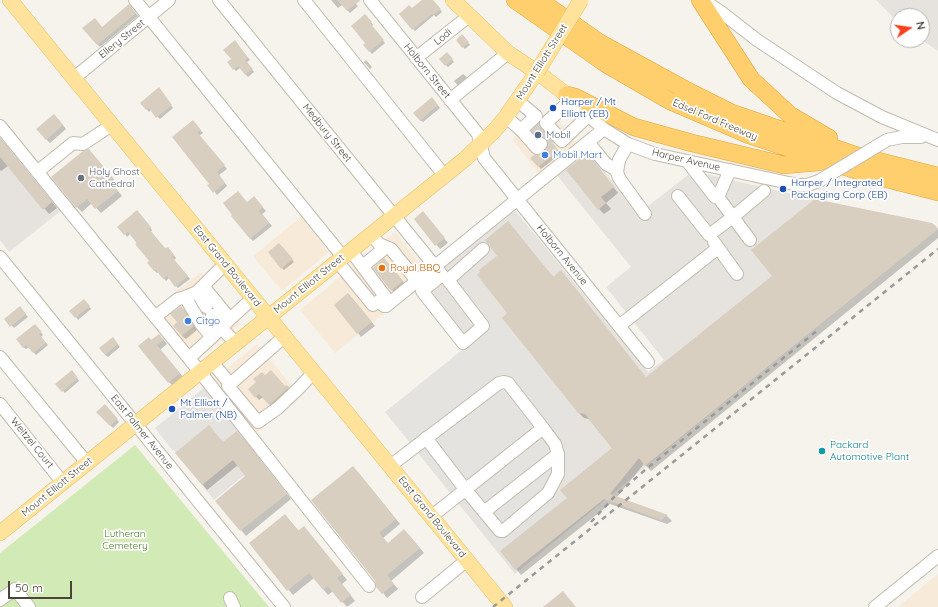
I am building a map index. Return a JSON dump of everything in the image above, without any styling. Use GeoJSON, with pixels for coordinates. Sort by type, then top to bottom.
{"type":"FeatureCollection","features":[{"type":"Feature","properties":{"kind":"highway","name":"Edsel Ford Freeway"},"geometry":{"type":"LineString","coordinates":[[516,0],[606,64],[670,101],[749,136],[884,178],[938,192]]}},
{"type":"Feature","properties":{"kind":"highway","name":"Edsel Ford Freeway"},"geometry":{"type":"LineString","coordinates":[[539,0],[612,50],[732,113],[858,156],[938,176]]}},
{"type":"Feature","properties":{"kind":"highway"},"geometry":{"type":"LineString","coordinates":[[701,0],[752,79],[790,115],[858,156]]}},
{"type":"Feature","properties":{"kind":"highway"},"geometry":{"type":"LineString","coordinates":[[569,98],[575,97],[634,127],[692,143],[784,165],[828,161]]}},
{"type":"Feature","properties":{"kind":"main road","name":"East Grand Boulevard"},"geometry":{"type":"LineString","coordinates":[[10,0],[505,607]]}},
{"type":"Feature","properties":{"kind":"main road","name":"Harper Avenue"},"geometry":{"type":"LineString","coordinates":[[453,0],[508,53],[537,72],[569,98]]}},
{"type":"Feature","properties":{"kind":"main road","name":"Mount Elliott Street"},"geometry":{"type":"LineString","coordinates":[[2,528],[88,463],[480,145],[495,130],[518,101],[581,0]]}},
{"type":"Feature","properties":{"kind":"street"},"geometry":{"type":"LineString","coordinates":[[135,0],[344,256],[373,305],[379,301],[386,306],[604,129]]}},
{"type":"Feature","properties":{"kind":"street","name":"Ellery Street"},"geometry":{"type":"LineString","coordinates":[[74,78],[170,0]]}},
{"type":"Feature","properties":{"kind":"street","name":"Medbury Street"},"geometry":{"type":"LineString","coordinates":[[219,0],[434,266]]}},
{"type":"Feature","properties":{"kind":"street"},"geometry":{"type":"LineString","coordinates":[[304,0],[444,175]]}},
{"type":"Feature","properties":{"kind":"street","name":"Holborn Street"},"geometry":{"type":"LineString","coordinates":[[370,0],[478,134],[480,145]]}},
{"type":"Feature","properties":{"kind":"street","name":"Harper Avenue"},"geometry":{"type":"LineString","coordinates":[[701,0],[721,12],[757,40],[838,93],[887,119],[938,140]]}},
{"type":"Feature","properties":{"kind":"street","name":"Lodi"},"geometry":{"type":"LineString","coordinates":[[416,58],[469,16]]}},
{"type":"Feature","properties":{"kind":"street"},"geometry":{"type":"LineString","coordinates":[[450,100],[508,53]]}},
{"type":"Feature","properties":{"kind":"street"},"geometry":{"type":"LineString","coordinates":[[544,125],[569,98]]}},
{"type":"Feature","properties":{"kind":"street","name":"Harper Avenue"},"geometry":{"type":"LineString","coordinates":[[569,98],[604,129],[628,144],[655,154],[687,162],[798,185],[807,185],[819,181],[887,140],[895,137],[911,136],[938,140]]}},
{"type":"Feature","properties":{"kind":"street"},"geometry":{"type":"LineString","coordinates":[[518,101],[544,125],[549,138]]}},
{"type":"Feature","properties":{"kind":"street"},"geometry":{"type":"LineString","coordinates":[[549,138],[562,141],[589,115]]}},
{"type":"Feature","properties":{"kind":"street"},"geometry":{"type":"LineString","coordinates":[[527,134],[536,116]]}},
{"type":"Feature","properties":{"kind":"street"},"geometry":{"type":"LineString","coordinates":[[506,117],[527,134],[537,148],[549,138]]}},
{"type":"Feature","properties":{"kind":"street"},"geometry":{"type":"LineString","coordinates":[[887,119],[892,130],[891,135],[887,140]]}},
{"type":"Feature","properties":{"kind":"street"},"geometry":{"type":"LineString","coordinates":[[42,168],[73,144],[83,144],[112,125]]}},
{"type":"Feature","properties":{"kind":"street"},"geometry":{"type":"LineString","coordinates":[[0,126],[189,358],[369,586]]}},
{"type":"Feature","properties":{"kind":"street"},"geometry":{"type":"LineString","coordinates":[[588,142],[609,167],[617,170]]}},
{"type":"Feature","properties":{"kind":"street"},"geometry":{"type":"LineString","coordinates":[[628,144],[619,160],[617,170],[619,178],[645,214]]}},
{"type":"Feature","properties":{"kind":"street","name":"Holborn Avenue"},"geometry":{"type":"LineString","coordinates":[[480,145],[484,158],[648,362]]}},
{"type":"Feature","properties":{"kind":"street"},"geometry":{"type":"LineString","coordinates":[[687,162],[715,197],[718,197],[750,240]]}},
{"type":"Feature","properties":{"kind":"street"},"geometry":{"type":"LineString","coordinates":[[718,197],[730,170]]}},
{"type":"Feature","properties":{"kind":"street"},"geometry":{"type":"LineString","coordinates":[[708,235],[733,217],[764,191]]}},
{"type":"Feature","properties":{"kind":"street"},"geometry":{"type":"LineString","coordinates":[[678,196],[737,274]]}},
{"type":"Feature","properties":{"kind":"street"},"geometry":{"type":"LineString","coordinates":[[372,234],[378,243],[391,249],[417,281]]}},
{"type":"Feature","properties":{"kind":"street"},"geometry":{"type":"LineString","coordinates":[[363,266],[386,247]]}},
{"type":"Feature","properties":{"kind":"street"},"geometry":{"type":"LineString","coordinates":[[619,326],[718,248]]}},
{"type":"Feature","properties":{"kind":"street"},"geometry":{"type":"LineString","coordinates":[[434,266],[442,275],[422,291],[463,342],[483,326],[448,280],[483,249]]}},
{"type":"Feature","properties":{"kind":"street"},"geometry":{"type":"LineString","coordinates":[[344,256],[363,266],[390,302]]}},
{"type":"Feature","properties":{"kind":"street","name":"East Palmer Avenue"},"geometry":{"type":"LineString","coordinates":[[0,257],[284,607]]}},
{"type":"Feature","properties":{"kind":"street"},"geometry":{"type":"LineString","coordinates":[[155,317],[178,299],[200,289],[225,264]]}},
{"type":"Feature","properties":{"kind":"street"},"geometry":{"type":"LineString","coordinates":[[200,289],[209,311],[221,328],[236,343]]}},
{"type":"Feature","properties":{"kind":"street"},"geometry":{"type":"LineString","coordinates":[[200,289],[230,319]]}},
{"type":"Feature","properties":{"kind":"street"},"geometry":{"type":"LineString","coordinates":[[185,297],[195,315],[212,337]]}},
{"type":"Feature","properties":{"kind":"street"},"geometry":{"type":"LineString","coordinates":[[189,358],[253,298]]}},
{"type":"Feature","properties":{"kind":"street"},"geometry":{"type":"LineString","coordinates":[[230,384],[285,336]]}},
{"type":"Feature","properties":{"kind":"street"},"geometry":{"type":"LineString","coordinates":[[0,357],[88,463]]}},
{"type":"Feature","properties":{"kind":"street"},"geometry":{"type":"LineString","coordinates":[[212,362],[230,384],[228,386],[258,422],[278,408],[300,388],[314,372]]}},
{"type":"Feature","properties":{"kind":"street"},"geometry":{"type":"LineString","coordinates":[[390,466],[426,438],[499,383],[504,382],[508,383],[555,444],[558,454],[558,474],[548,493],[503,530],[498,530],[426,438]]}},
{"type":"Feature","properties":{"kind":"street","name":"Weitzel Court"},"geometry":{"type":"LineString","coordinates":[[0,404],[63,483]]}},
{"type":"Feature","properties":{"kind":"street"},"geometry":{"type":"LineString","coordinates":[[432,516],[543,428]]}},
{"type":"Feature","properties":{"kind":"street"},"geometry":{"type":"LineString","coordinates":[[484,512],[558,454]]}},
{"type":"Feature","properties":{"kind":"street"},"geometry":{"type":"LineString","coordinates":[[875,607],[938,556]]}},
{"type":"Feature","properties":{"kind":"street"},"geometry":{"type":"LineString","coordinates":[[422,597],[467,560]]}},
{"type":"Feature","properties":{"kind":"street"},"geometry":{"type":"LineString","coordinates":[[0,600],[15,589],[29,607]]}},
{"type":"Feature","properties":{"kind":"shaded area"},"geometry":{"type":"Polygon","coordinates":[[[876,0],[938,0],[938,51],[930,46],[930,8],[890,8],[890,14],[876,0]]]}},
{"type":"Feature","properties":{"kind":"shaded area"},"geometry":{"type":"Polygon","coordinates":[[[550,109],[578,145],[540,175],[512,139],[550,109]]]}},
{"type":"Feature","properties":{"kind":"shaded area"},"geometry":{"type":"Polygon","coordinates":[[[0,131],[63,209],[9,252],[0,240],[0,131]]]}},
{"type":"Feature","properties":{"kind":"shaded area"},"geometry":{"type":"Polygon","coordinates":[[[587,149],[638,214],[693,171],[938,229],[515,574],[385,412],[462,350],[414,290],[513,208],[648,372],[664,360],[606,287],[631,267],[556,174],[587,149]]]}},
{"type":"Feature","properties":{"kind":"shaded area"},"geometry":{"type":"Polygon","coordinates":[[[301,217],[329,252],[282,291],[253,256],[301,217]]]}},
{"type":"Feature","properties":{"kind":"shaded area"},"geometry":{"type":"Polygon","coordinates":[[[395,232],[430,276],[335,353],[300,310],[395,232]]]}},
{"type":"Feature","properties":{"kind":"shaded area"},"geometry":{"type":"Polygon","coordinates":[[[201,272],[241,324],[197,359],[156,307],[201,272]]]}},
{"type":"Feature","properties":{"kind":"shaded area"},"geometry":{"type":"Polygon","coordinates":[[[502,318],[578,413],[552,435],[576,465],[547,489],[559,505],[500,551],[388,411],[502,318]]]}},
{"type":"Feature","properties":{"kind":"shaded area"},"geometry":{"type":"Polygon","coordinates":[[[257,344],[301,397],[255,434],[212,381],[257,344]]]}},
{"type":"Feature","properties":{"kind":"shaded area"},"geometry":{"type":"Polygon","coordinates":[[[205,387],[232,420],[224,426],[230,433],[222,440],[208,423],[173,451],[155,428],[205,387]]]}},
{"type":"Feature","properties":{"kind":"shaded area"},"geometry":{"type":"Polygon","coordinates":[[[206,387],[264,459],[214,500],[156,428],[206,387]]]}},
{"type":"Feature","properties":{"kind":"shaded area"},"geometry":{"type":"Polygon","coordinates":[[[938,574],[938,607],[898,607],[938,574]]]}},
{"type":"Feature","properties":{"kind":"green space","name":"Lutheran Cemetery"},"geometry":{"type":"Polygon","coordinates":[[[135,445],[269,607],[0,607],[0,553],[135,445]]]}},
{"type":"Feature","properties":{"kind":"building"},"geometry":{"type":"Polygon","coordinates":[[[337,0],[361,0],[347,11],[337,0]]]}},
{"type":"Feature","properties":{"kind":"building"},"geometry":{"type":"Polygon","coordinates":[[[422,0],[433,0],[441,9],[433,15],[432,14],[412,30],[399,14],[409,5],[412,8],[422,0]]]}},
{"type":"Feature","properties":{"kind":"building"},"geometry":{"type":"Polygon","coordinates":[[[129,4],[136,13],[97,45],[82,28],[95,18],[102,27],[129,4]]]}},
{"type":"Feature","properties":{"kind":"building"},"geometry":{"type":"Polygon","coordinates":[[[365,14],[372,22],[370,23],[384,40],[369,52],[363,45],[365,43],[351,26],[365,14]]]}},
{"type":"Feature","properties":{"kind":"building"},"geometry":{"type":"Polygon","coordinates":[[[462,34],[469,42],[462,48],[456,40],[462,34]]]}},
{"type":"Feature","properties":{"kind":"building"},"geometry":{"type":"Polygon","coordinates":[[[235,40],[248,58],[245,60],[253,69],[245,75],[238,66],[233,70],[227,62],[231,59],[223,50],[235,40]]]}},
{"type":"Feature","properties":{"kind":"building"},"geometry":{"type":"Polygon","coordinates":[[[447,52],[453,59],[445,66],[439,59],[447,52]]]}},
{"type":"Feature","properties":{"kind":"building"},"geometry":{"type":"Polygon","coordinates":[[[159,87],[172,105],[156,118],[149,108],[146,110],[140,103],[159,87]]]}},
{"type":"Feature","properties":{"kind":"building"},"geometry":{"type":"Polygon","coordinates":[[[432,97],[438,105],[420,121],[413,113],[432,97]]]}},
{"type":"Feature","properties":{"kind":"building"},"geometry":{"type":"Polygon","coordinates":[[[54,114],[63,125],[46,140],[36,129],[54,114]]]}},
{"type":"Feature","properties":{"kind":"building"},"geometry":{"type":"Polygon","coordinates":[[[193,120],[201,130],[197,132],[225,165],[217,172],[225,183],[213,193],[207,185],[209,184],[172,137],[193,120]]]}},
{"type":"Feature","properties":{"kind":"building"},"geometry":{"type":"Polygon","coordinates":[[[539,124],[558,150],[538,167],[530,158],[534,155],[542,154],[548,146],[546,138],[538,137],[531,130],[539,124]]]}},
{"type":"Feature","properties":{"kind":"building"},"geometry":{"type":"Polygon","coordinates":[[[0,138],[52,202],[43,210],[0,157],[0,138]]]}},
{"type":"Feature","properties":{"kind":"building","name":"Holy Ghost Cathedral"},"geometry":{"type":"Polygon","coordinates":[[[89,149],[113,178],[110,181],[118,191],[95,209],[87,199],[76,208],[51,177],[83,151],[89,149]]]}},
{"type":"Feature","properties":{"kind":"building"},"geometry":{"type":"Polygon","coordinates":[[[587,153],[614,187],[601,197],[606,203],[598,210],[566,170],[587,153]]]}},
{"type":"Feature","properties":{"kind":"building"},"geometry":{"type":"Polygon","coordinates":[[[238,191],[247,202],[254,196],[263,207],[259,211],[269,223],[250,239],[231,216],[232,215],[223,203],[238,191]]]}},
{"type":"Feature","properties":{"kind":"building"},"geometry":{"type":"Polygon","coordinates":[[[815,199],[932,223],[936,226],[937,230],[645,466],[639,458],[610,494],[668,515],[661,520],[604,499],[515,570],[500,551],[567,498],[560,490],[612,448],[585,414],[578,413],[502,318],[507,313],[477,275],[480,272],[479,270],[497,256],[485,240],[508,221],[553,277],[561,270],[646,377],[772,276],[751,250],[815,199]]]}},
{"type":"Feature","properties":{"kind":"building"},"geometry":{"type":"Polygon","coordinates":[[[137,210],[151,227],[149,229],[165,248],[168,247],[174,255],[172,257],[188,276],[175,287],[167,276],[163,279],[156,270],[154,271],[147,263],[149,261],[135,244],[137,243],[128,232],[124,235],[117,227],[137,210]]]}},
{"type":"Feature","properties":{"kind":"building"},"geometry":{"type":"Polygon","coordinates":[[[423,211],[445,238],[435,246],[414,219],[423,211]]]}},
{"type":"Feature","properties":{"kind":"building"},"geometry":{"type":"Polygon","coordinates":[[[279,243],[293,259],[281,269],[268,252],[279,243]]]}},
{"type":"Feature","properties":{"kind":"building"},"geometry":{"type":"Polygon","coordinates":[[[384,258],[403,281],[391,291],[373,268],[384,258]]]}},
{"type":"Feature","properties":{"kind":"building"},"geometry":{"type":"Polygon","coordinates":[[[348,293],[372,322],[357,334],[334,305],[348,293]]]}},
{"type":"Feature","properties":{"kind":"building"},"geometry":{"type":"Polygon","coordinates":[[[84,299],[90,306],[75,318],[69,311],[84,299]]]}},
{"type":"Feature","properties":{"kind":"building"},"geometry":{"type":"Polygon","coordinates":[[[20,306],[26,314],[10,327],[4,319],[20,306]]]}},
{"type":"Feature","properties":{"kind":"building"},"geometry":{"type":"Polygon","coordinates":[[[181,306],[194,326],[182,336],[173,326],[177,322],[170,314],[181,306]]]}},
{"type":"Feature","properties":{"kind":"building"},"geometry":{"type":"Polygon","coordinates":[[[35,324],[42,332],[39,334],[46,343],[33,353],[26,345],[23,348],[16,339],[35,324]]]}},
{"type":"Feature","properties":{"kind":"building"},"geometry":{"type":"Polygon","coordinates":[[[159,334],[164,340],[157,345],[180,373],[168,383],[138,346],[149,337],[151,340],[159,334]]]}},
{"type":"Feature","properties":{"kind":"building"},"geometry":{"type":"Polygon","coordinates":[[[113,337],[118,344],[105,355],[99,348],[113,337]]]}},
{"type":"Feature","properties":{"kind":"building"},"geometry":{"type":"Polygon","coordinates":[[[72,370],[78,378],[62,392],[55,384],[72,370]]]}},
{"type":"Feature","properties":{"kind":"building"},"geometry":{"type":"Polygon","coordinates":[[[271,370],[285,386],[287,385],[289,387],[269,405],[259,394],[255,398],[248,389],[256,382],[253,379],[262,372],[265,375],[271,370]]]}},
{"type":"Feature","properties":{"kind":"building"},"geometry":{"type":"Polygon","coordinates":[[[105,404],[118,419],[110,426],[96,412],[105,404]]]}},
{"type":"Feature","properties":{"kind":"building"},"geometry":{"type":"Polygon","coordinates":[[[209,425],[223,442],[237,431],[287,494],[240,531],[215,501],[245,476],[233,460],[202,485],[175,453],[209,425]]]}},
{"type":"Feature","properties":{"kind":"building"},"geometry":{"type":"Polygon","coordinates":[[[353,466],[396,519],[379,533],[388,543],[404,529],[420,548],[387,575],[394,584],[382,594],[376,587],[375,581],[311,500],[353,466]]]}},
{"type":"Feature","properties":{"kind":"building"},"geometry":{"type":"Polygon","coordinates":[[[285,514],[298,531],[304,526],[343,574],[337,578],[351,595],[341,603],[328,586],[323,590],[309,573],[287,591],[249,543],[285,514]]]}},
{"type":"Feature","properties":{"kind":"building"},"geometry":{"type":"Polygon","coordinates":[[[563,591],[576,607],[543,607],[563,591]]]}},
{"type":"Feature","properties":{"kind":"tunnel"},"geometry":{"type":"LineString","coordinates":[[533,134],[543,126]]}},
{"type":"Feature","properties":{"kind":"tunnel"},"geometry":{"type":"LineString","coordinates":[[541,144],[550,137]]}},
{"type":"Feature","properties":{"kind":"railway"},"geometry":{"type":"LineString","coordinates":[[493,607],[938,249]]}},
{"type":"Feature","properties":{"kind":"railway"},"geometry":{"type":"LineString","coordinates":[[591,522],[615,496],[645,470],[818,330]]}},
{"type":"Feature","properties":{"kind":"place","name":"Harper / Mt Elliott (EB)"},"geometry":{"type":"Point","coordinates":[553,108]}},
{"type":"Feature","properties":{"kind":"place","name":"Mobil"},"geometry":{"type":"Point","coordinates":[538,135]}},
{"type":"Feature","properties":{"kind":"place","name":"Mobil Mart"},"geometry":{"type":"Point","coordinates":[545,155]}},
{"type":"Feature","properties":{"kind":"place","name":"Holy Ghost Cathedral"},"geometry":{"type":"Point","coordinates":[81,178]}},
{"type":"Feature","properties":{"kind":"place","name":"Harper / Integrated Packaging Corp (EB)"},"geometry":{"type":"Point","coordinates":[783,189]}},
{"type":"Feature","properties":{"kind":"place","name":"Royal BBQ"},"geometry":{"type":"Point","coordinates":[382,268]}},
{"type":"Feature","properties":{"kind":"place","name":"Citgo"},"geometry":{"type":"Point","coordinates":[188,321]}},
{"type":"Feature","properties":{"kind":"place","name":"Mt Elliott / Palmer (NB)"},"geometry":{"type":"Point","coordinates":[172,409]}},
{"type":"Feature","properties":{"kind":"place","name":"Packard Automotive Plant"},"geometry":{"type":"Point","coordinates":[822,451]}}]}
